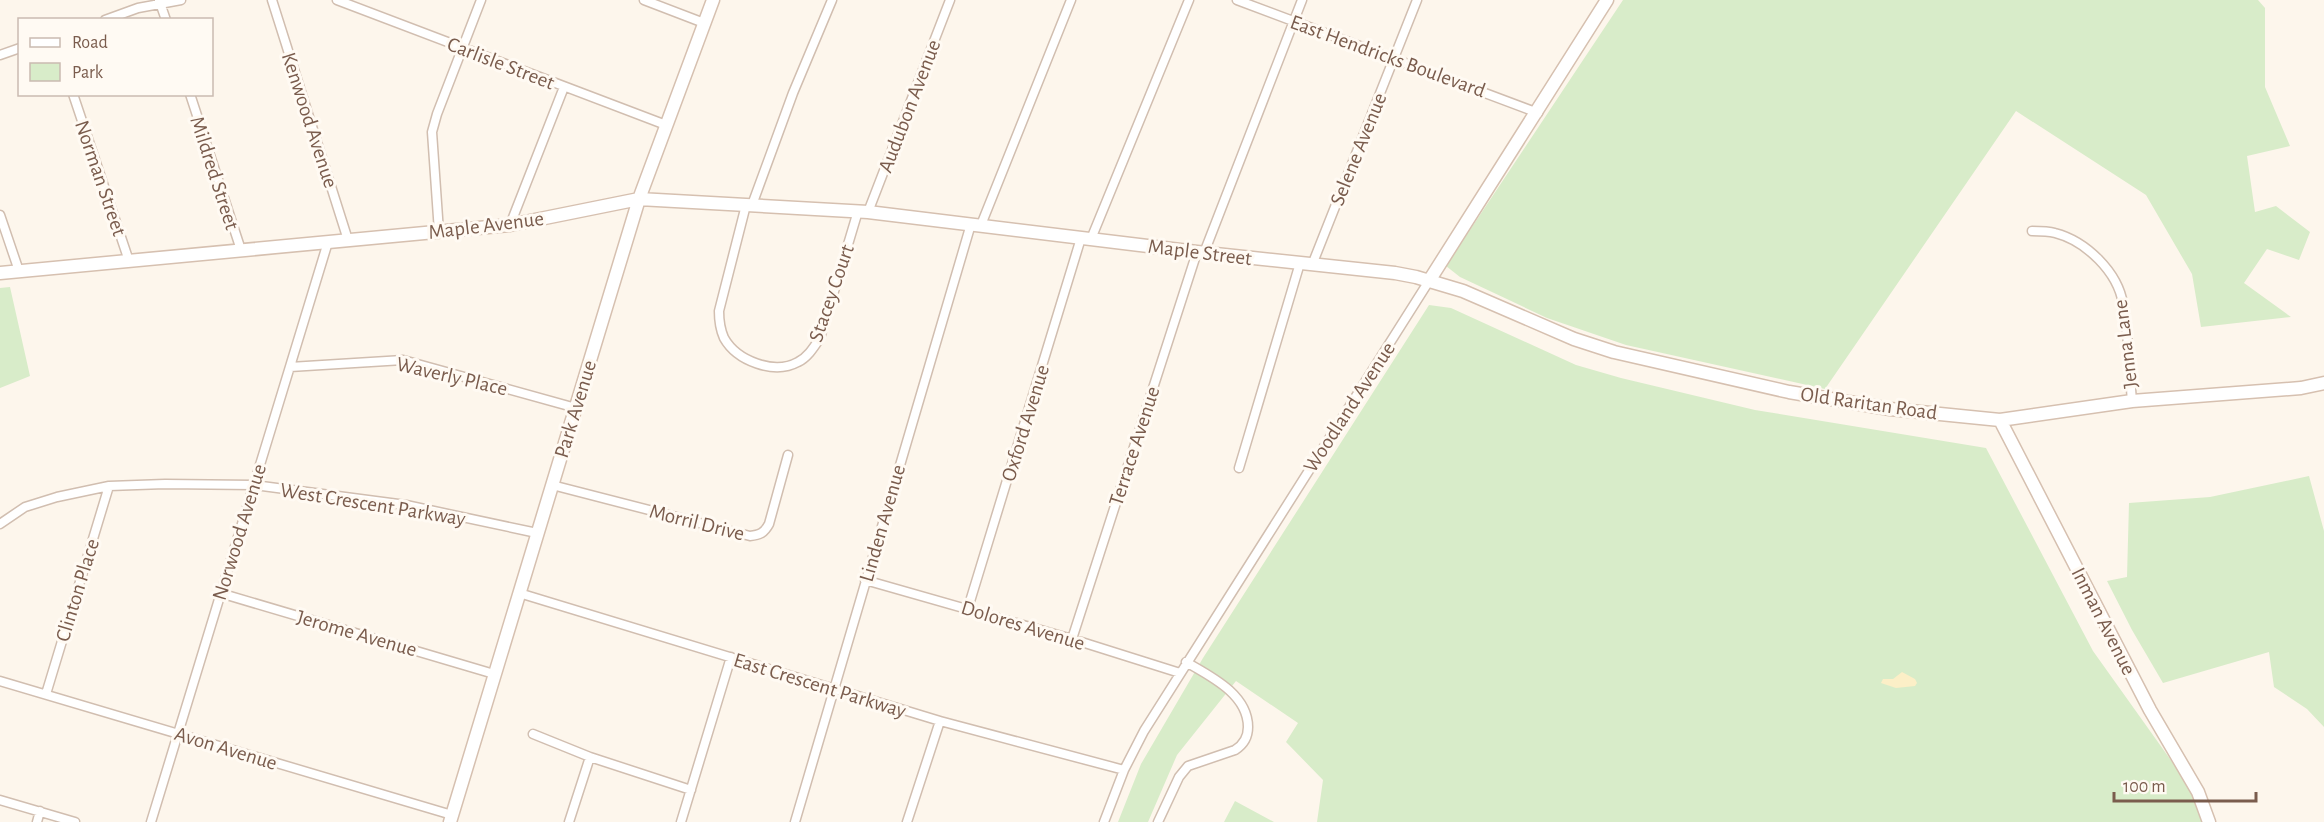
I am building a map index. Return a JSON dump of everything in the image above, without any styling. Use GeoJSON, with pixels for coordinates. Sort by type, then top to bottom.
{"type":"FeatureCollection","features":[{"type":"Feature","properties":{"kind":"main road","name":"Park Avenue"},"geometry":{"type":"LineString","coordinates":[[451,819],[639,199],[713,0]]}},
{"type":"Feature","properties":{"kind":"main road","name":"Woodland Avenue"},"geometry":{"type":"LineString","coordinates":[[1430,280],[1538,113],[1605,1]]}},
{"type":"Feature","properties":{"kind":"main road","name":"Maple Avenue"},"geometry":{"type":"LineString","coordinates":[[0,273],[510,225],[639,199],[863,212],[976,224]]}},
{"type":"Feature","properties":{"kind":"main road","name":"Maple Street"},"geometry":{"type":"LineString","coordinates":[[976,224],[1395,273],[1430,280]]}},
{"type":"Feature","properties":{"kind":"main road","name":"Old Raritan Road"},"geometry":{"type":"LineString","coordinates":[[1430,280],[1462,291],[1574,339],[1614,352],[1779,390],[1890,409],[2000,420],[2132,401],[2301,388],[2324,383]]}},
{"type":"Feature","properties":{"kind":"main road","name":"Inman Avenue"},"geometry":{"type":"LineString","coordinates":[[2000,420],[2150,710],[2198,792],[2209,822]]}},
{"type":"Feature","properties":{"kind":"street"},"geometry":{"type":"LineString","coordinates":[[111,18],[160,2],[181,0]]}},
{"type":"Feature","properties":{"kind":"street","name":"Kenwood Avenue"},"geometry":{"type":"LineString","coordinates":[[272,0],[348,240]]}},
{"type":"Feature","properties":{"kind":"street","name":"Carlisle Street"},"geometry":{"type":"LineString","coordinates":[[337,0],[666,125]]}},
{"type":"Feature","properties":{"kind":"street"},"geometry":{"type":"LineString","coordinates":[[439,232],[432,132],[481,0]]}},
{"type":"Feature","properties":{"kind":"street"},"geometry":{"type":"LineString","coordinates":[[644,0],[704,23]]}},
{"type":"Feature","properties":{"kind":"street","name":"Audubon Avenue"},"geometry":{"type":"LineString","coordinates":[[863,212],[950,0]]}},
{"type":"Feature","properties":{"kind":"street","name":"Linden Avenue"},"geometry":{"type":"LineString","coordinates":[[795,822],[865,579],[976,224],[1071,0]]}},
{"type":"Feature","properties":{"kind":"street","name":"Oxford Avenue"},"geometry":{"type":"LineString","coordinates":[[968,608],[1086,238],[1189,0]]}},
{"type":"Feature","properties":{"kind":"street","name":"East Hendricks Boulevard"},"geometry":{"type":"LineString","coordinates":[[1238,0],[1538,113]]}},
{"type":"Feature","properties":{"kind":"street","name":"Terrace Avenue"},"geometry":{"type":"LineString","coordinates":[[1072,639],[1200,252],[1302,0]]}},
{"type":"Feature","properties":{"kind":"street","name":"Selene Avenue"},"geometry":{"type":"LineString","coordinates":[[1239,468],[1306,264],[1417,0]]}},
{"type":"Feature","properties":{"kind":"street"},"geometry":{"type":"LineString","coordinates":[[160,2],[165,18]]}},
{"type":"Feature","properties":{"kind":"street","name":"Stacey Court"},"geometry":{"type":"LineString","coordinates":[[832,2],[749,205],[719,311],[720,326],[731,348],[756,363],[770,367],[798,362],[810,353],[820,338],[863,212]]}},
{"type":"Feature","properties":{"kind":"street"},"geometry":{"type":"LineString","coordinates":[[0,55],[18,49]]}},
{"type":"Feature","properties":{"kind":"street"},"geometry":{"type":"LineString","coordinates":[[510,225],[564,87]]}},
{"type":"Feature","properties":{"kind":"street","name":"Norman Street"},"geometry":{"type":"LineString","coordinates":[[74,96],[129,261]]}},
{"type":"Feature","properties":{"kind":"street","name":"Mildred Street"},"geometry":{"type":"LineString","coordinates":[[191,96],[241,250]]}},
{"type":"Feature","properties":{"kind":"street"},"geometry":{"type":"LineString","coordinates":[[0,215],[20,271]]}},
{"type":"Feature","properties":{"kind":"street","name":"Jenna Lane"},"geometry":{"type":"LineString","coordinates":[[2032,231],[2054,233],[2073,240],[2091,253],[2112,277],[2123,302],[2132,401]]}},
{"type":"Feature","properties":{"kind":"street","name":"Norwood Avenue"},"geometry":{"type":"LineString","coordinates":[[151,822],[328,242]]}},
{"type":"Feature","properties":{"kind":"street","name":"Woodland Avenue"},"geometry":{"type":"LineString","coordinates":[[1104,822],[1124,770],[1144,731],[1430,280]]}},
{"type":"Feature","properties":{"kind":"street","name":"Waverly Place"},"geometry":{"type":"LineString","coordinates":[[290,367],[403,360],[576,408]]}},
{"type":"Feature","properties":{"kind":"street","name":"Morril Drive"},"geometry":{"type":"LineString","coordinates":[[552,484],[750,536],[758,536],[765,532],[769,524],[788,455]]}},
{"type":"Feature","properties":{"kind":"street","name":"West Crescent Parkway"},"geometry":{"type":"LineString","coordinates":[[0,524],[25,507],[109,486],[254,485],[406,505],[537,533]]}},
{"type":"Feature","properties":{"kind":"street","name":"Clinton Place"},"geometry":{"type":"LineString","coordinates":[[46,694],[109,486]]}},
{"type":"Feature","properties":{"kind":"street","name":"Dolores Avenue"},"geometry":{"type":"LineString","coordinates":[[865,579],[1072,639],[1179,673]]}},
{"type":"Feature","properties":{"kind":"street","name":"Jerome Avenue"},"geometry":{"type":"LineString","coordinates":[[220,593],[495,674]]}},
{"type":"Feature","properties":{"kind":"street","name":"East Crescent Parkway"},"geometry":{"type":"LineString","coordinates":[[519,593],[940,721],[1124,770]]}},
{"type":"Feature","properties":{"kind":"street"},"geometry":{"type":"LineString","coordinates":[[681,822],[731,657]]}},
{"type":"Feature","properties":{"kind":"street"},"geometry":{"type":"LineString","coordinates":[[1158,822],[1182,771],[1193,763],[1241,747],[1248,733],[1247,717],[1236,698],[1214,678],[1186,662]]}},
{"type":"Feature","properties":{"kind":"street","name":"Avon Avenue"},"geometry":{"type":"LineString","coordinates":[[0,681],[177,733],[451,819]]}},
{"type":"Feature","properties":{"kind":"street"},"geometry":{"type":"LineString","coordinates":[[907,822],[940,721]]}},
{"type":"Feature","properties":{"kind":"street"},"geometry":{"type":"LineString","coordinates":[[533,734],[590,757],[691,790]]}},
{"type":"Feature","properties":{"kind":"street"},"geometry":{"type":"LineString","coordinates":[[569,822],[590,757]]}},
{"type":"Feature","properties":{"kind":"street"},"geometry":{"type":"LineString","coordinates":[[0,800],[75,822]]}},
{"type":"Feature","properties":{"kind":"street"},"geometry":{"type":"LineString","coordinates":[[37,822],[40,812]]}},
{"type":"Feature","properties":{"kind":"green space"},"geometry":{"type":"Polygon","coordinates":[[[1623,0],[2258,0],[2265,8],[2265,87],[2290,146],[2247,156],[2255,212],[2276,206],[2310,232],[2299,260],[2267,249],[2244,283],[2291,317],[2201,327],[2192,274],[2146,195],[2016,111],[1825,389],[1626,345],[1547,318],[1460,277],[1446,266],[1623,0]]]}},
{"type":"Feature","properties":{"kind":"green space"},"geometry":{"type":"Polygon","coordinates":[[[10,287],[30,376],[0,388],[0,288],[10,287]]]}},
{"type":"Feature","properties":{"kind":"green space"},"geometry":{"type":"Polygon","coordinates":[[[1429,305],[1451,308],[1576,365],[1621,378],[1755,410],[1986,448],[2093,651],[2190,787],[2202,822],[1317,822],[1323,780],[1286,742],[1298,723],[1236,681],[1177,755],[1148,822],[1118,822],[1141,764],[1203,658],[1429,305]]]}},
{"type":"Feature","properties":{"kind":"green space"},"geometry":{"type":"Polygon","coordinates":[[[2309,476],[2324,531],[2324,727],[2307,709],[2274,687],[2269,652],[2163,683],[2107,581],[2127,577],[2129,503],[2210,497],[2309,476]]]}},
{"type":"Feature","properties":{"kind":"green space"},"geometry":{"type":"Polygon","coordinates":[[[1235,801],[1274,822],[1224,822],[1235,801]]]}},
{"type":"Feature","properties":{"kind":"sand"},"geometry":{"type":"Polygon","coordinates":[[[1902,672],[1915,679],[1917,683],[1915,686],[1896,688],[1881,683],[1883,679],[1893,679],[1902,672]]]}}]}
